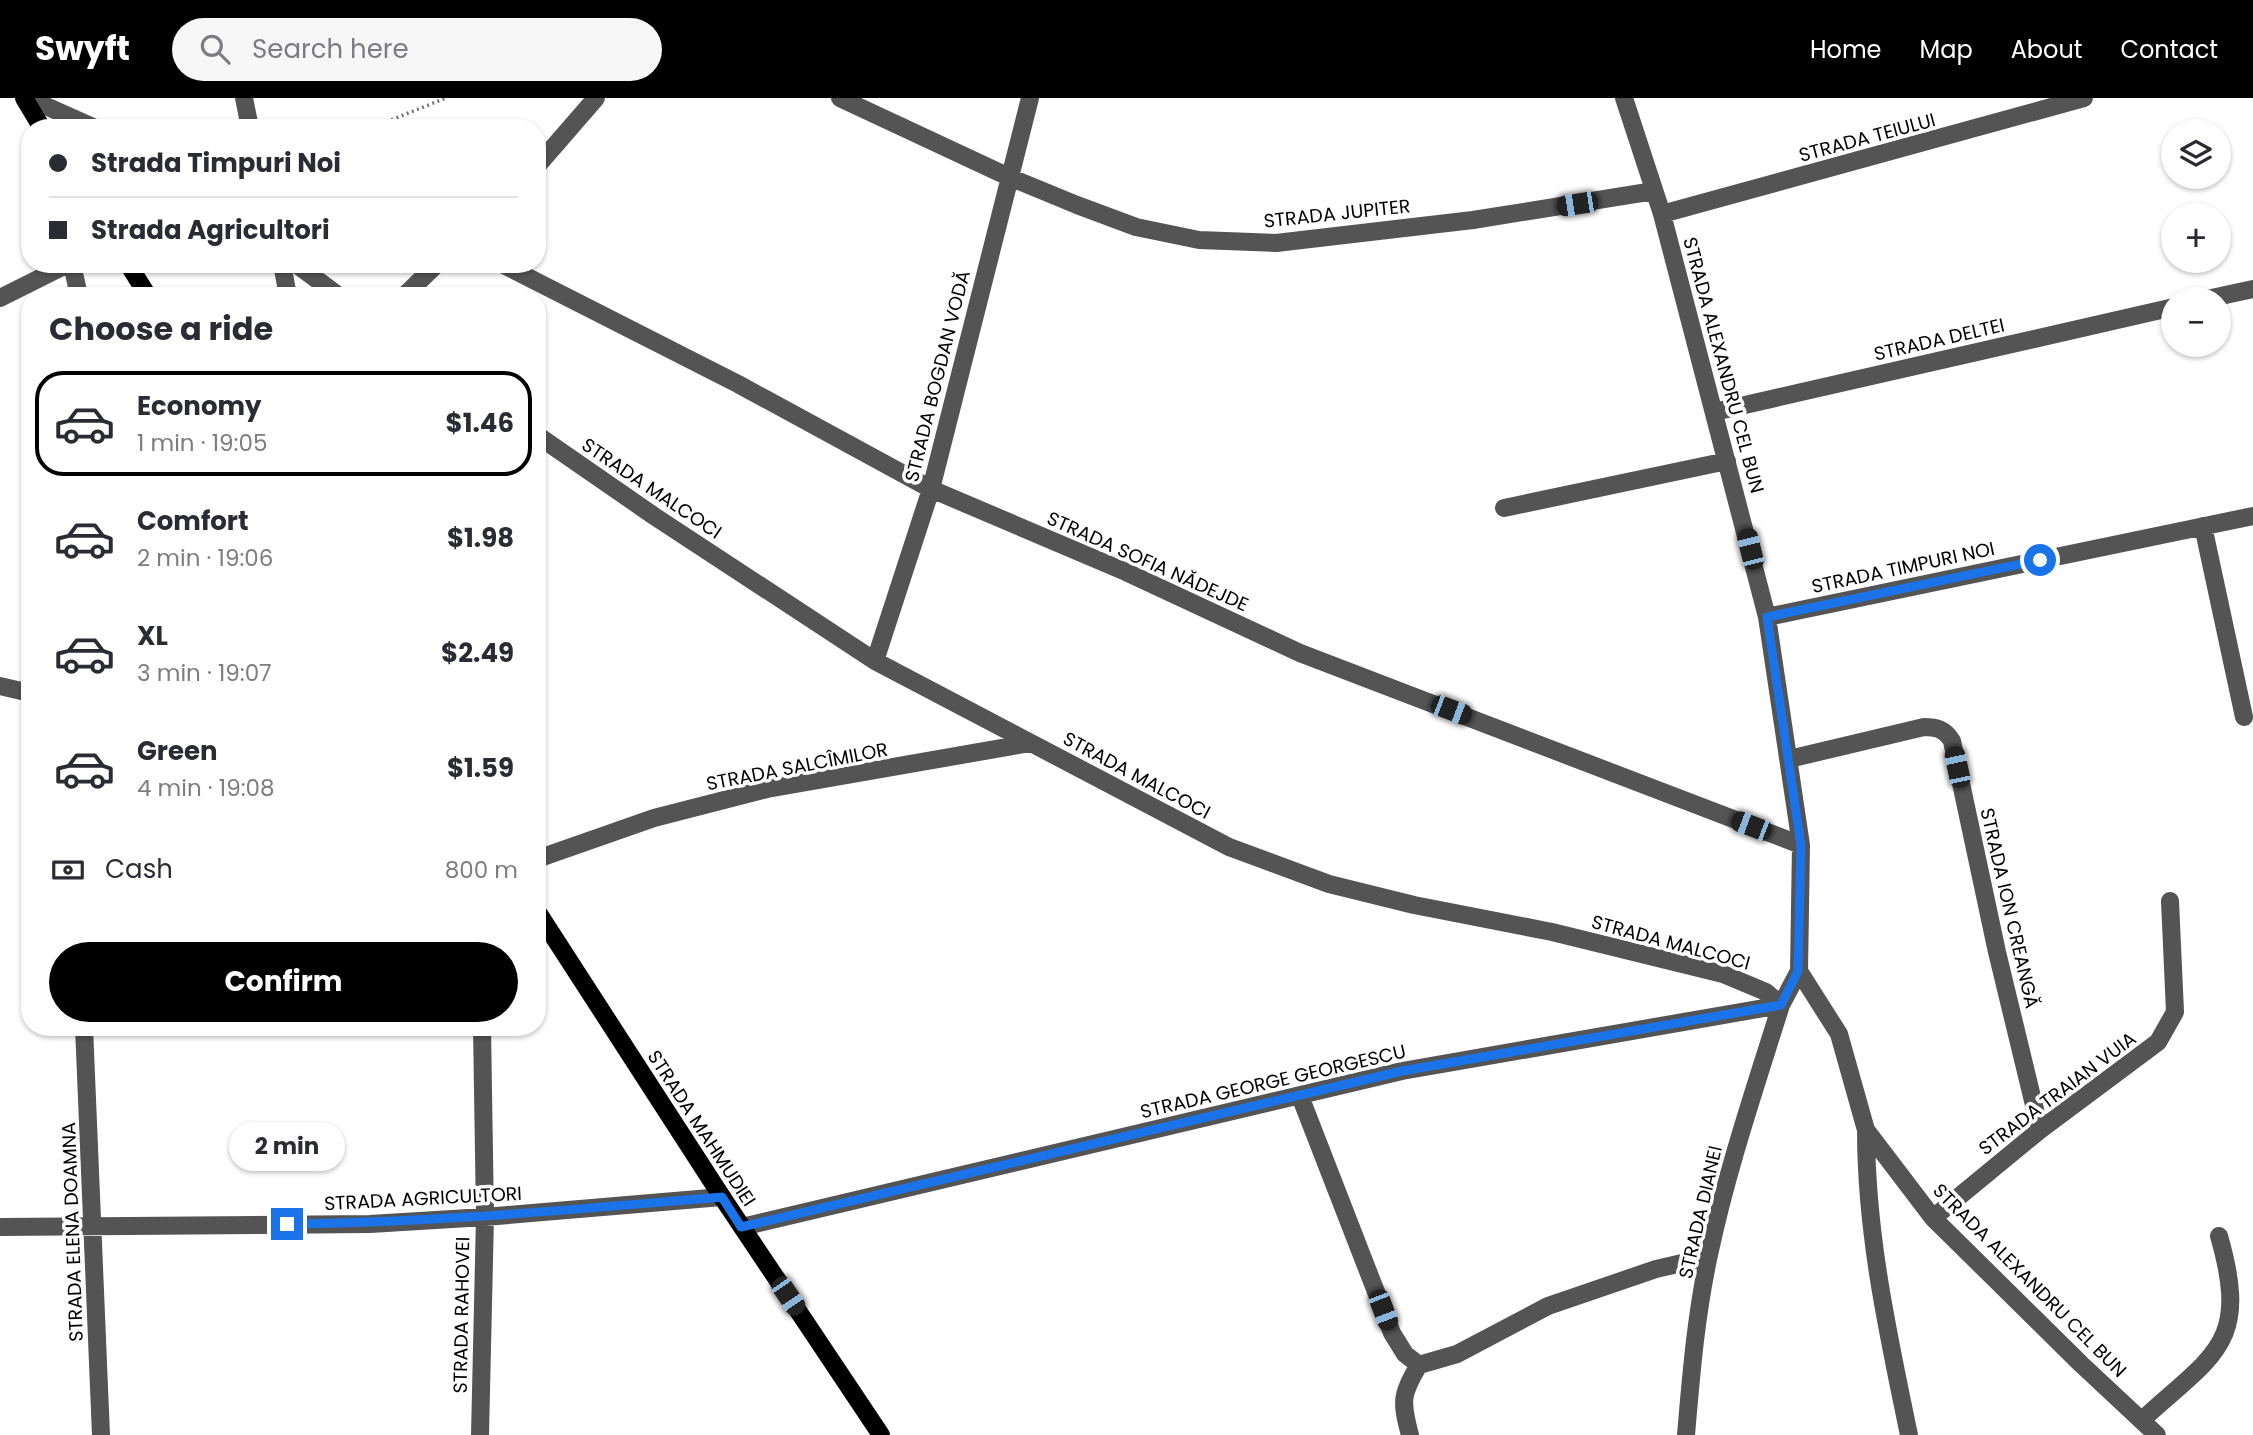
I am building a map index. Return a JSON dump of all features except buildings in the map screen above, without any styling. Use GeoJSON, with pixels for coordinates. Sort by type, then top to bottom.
{"type":"FeatureCollection","features":[{"type":"Feature","properties":{"kind":"main road"},"geometry":{"type":"LineString","coordinates":[[26,98],[36,119]]}},
{"type":"Feature","properties":{"kind":"main road","name":"STRADA MAHMUDIEI"},"geometry":{"type":"LineString","coordinates":[[546,925],[741,1227],[881,1435]]}},
{"type":"Feature","properties":{"kind":"street"},"geometry":{"type":"LineString","coordinates":[[26,98],[75,119]]}},
{"type":"Feature","properties":{"kind":"street"},"geometry":{"type":"LineString","coordinates":[[244,98],[248,119]]}},
{"type":"Feature","properties":{"kind":"street"},"geometry":{"type":"LineString","coordinates":[[546,156],[596,98]]}},
{"type":"Feature","properties":{"kind":"street","name":"STRADA JUPITER"},"geometry":{"type":"LineString","coordinates":[[840,98],[1009,177],[1136,227],[1199,240],[1276,243],[1473,220],[1654,191]]}},
{"type":"Feature","properties":{"kind":"street","name":"STRADA BOGDAN VODĂ"},"geometry":{"type":"LineString","coordinates":[[875,661],[931,489],[1030,98]]}},
{"type":"Feature","properties":{"kind":"street","name":"STRADA ALEXANDRU CEL BUN"},"geometry":{"type":"LineString","coordinates":[[1623,98],[1662,214],[1767,617],[1801,845],[1798,971],[1839,1034],[1866,1130],[1933,1218],[2157,1435]]}},
{"type":"Feature","properties":{"kind":"street","name":"STRADA TEIULUI"},"geometry":{"type":"LineString","coordinates":[[1662,214],[2084,98]]}},
{"type":"Feature","properties":{"kind":"street"},"geometry":{"type":"LineString","coordinates":[[23,287],[51,273]]}},
{"type":"Feature","properties":{"kind":"street"},"geometry":{"type":"LineString","coordinates":[[308,273],[327,287]]}},
{"type":"Feature","properties":{"kind":"street"},"geometry":{"type":"LineString","coordinates":[[413,287],[428,273]]}},
{"type":"Feature","properties":{"kind":"street","name":"STRADA SOFIA NĂDEJDE"},"geometry":{"type":"LineString","coordinates":[[520,273],[738,384],[931,489],[1126,572],[1300,653],[1801,845]]}},
{"type":"Feature","properties":{"kind":"street"},"geometry":{"type":"LineString","coordinates":[[0,298],[21,288]]}},
{"type":"Feature","properties":{"kind":"street"},"geometry":{"type":"LineString","coordinates":[[2231,294],[2253,289]]}},
{"type":"Feature","properties":{"kind":"street","name":"STRADA DELTEI"},"geometry":{"type":"LineString","coordinates":[[1714,412],[2161,310]]}},
{"type":"Feature","properties":{"kind":"street","name":"STRADA MALCOCI"},"geometry":{"type":"LineString","coordinates":[[546,441],[654,516],[875,661],[1228,847],[1329,884],[1414,905],[1552,932],[1723,974],[1766,992],[1781,1005]]}},
{"type":"Feature","properties":{"kind":"street"},"geometry":{"type":"LineString","coordinates":[[1504,508],[1727,460]]}},
{"type":"Feature","properties":{"kind":"street","name":"STRADA TIMPURI NOI"},"geometry":{"type":"LineString","coordinates":[[1767,617],[2253,516]]}},
{"type":"Feature","properties":{"kind":"street"},"geometry":{"type":"LineString","coordinates":[[2203,526],[2244,717]]}},
{"type":"Feature","properties":{"kind":"street"},"geometry":{"type":"LineString","coordinates":[[0,686],[21,691]]}},
{"type":"Feature","properties":{"kind":"street","name":"STRADA ION CREANGĂ"},"geometry":{"type":"LineString","coordinates":[[1789,760],[1924,727],[1933,727],[1948,734],[1952,740],[1997,952],[2040,1129]]}},
{"type":"Feature","properties":{"kind":"street","name":"STRADA SALCÎMILOR"},"geometry":{"type":"LineString","coordinates":[[546,856],[654,818],[767,789],[1030,743]]}},
{"type":"Feature","properties":{"kind":"street","name":"STRADA TRAIAN VUIA"},"geometry":{"type":"LineString","coordinates":[[1933,1218],[2040,1129],[2158,1042],[2175,1012],[2171,901]]}},
{"type":"Feature","properties":{"kind":"street"},"geometry":{"type":"LineString","coordinates":[[1781,1005],[1798,971]]}},
{"type":"Feature","properties":{"kind":"street","name":"STRADA GEORGE GEORGESCU"},"geometry":{"type":"LineString","coordinates":[[741,1227],[1402,1071],[1781,1005]]}},
{"type":"Feature","properties":{"kind":"street","name":"STRADA DIANEI"},"geometry":{"type":"LineString","coordinates":[[1686,1435],[1708,1257],[1732,1159],[1781,1005]]}},
{"type":"Feature","properties":{"kind":"street","name":"STRADA ELENA DOAMNA"},"geometry":{"type":"LineString","coordinates":[[84,1036],[101,1435]]}},
{"type":"Feature","properties":{"kind":"street","name":"STRADA RAHOVEI"},"geometry":{"type":"LineString","coordinates":[[480,1435],[485,1217],[482,1036]]}},
{"type":"Feature","properties":{"kind":"street"},"geometry":{"type":"LineString","coordinates":[[1300,1096],[1392,1333],[1405,1354],[1419,1365]]}},
{"type":"Feature","properties":{"kind":"street"},"geometry":{"type":"LineString","coordinates":[[1866,1130],[1866,1170],[1879,1287],[1909,1435]]}},
{"type":"Feature","properties":{"kind":"street","name":"STRADA AGRICULTORI"},"geometry":{"type":"LineString","coordinates":[[0,1227],[370,1224],[722,1197]]}},
{"type":"Feature","properties":{"kind":"street"},"geometry":{"type":"LineString","coordinates":[[2141,1420],[2218,1348],[2227,1331],[2232,1308],[2231,1281],[2220,1236]]}},
{"type":"Feature","properties":{"kind":"street"},"geometry":{"type":"LineString","coordinates":[[1410,1435],[1402,1408],[1407,1385],[1419,1365],[1457,1354],[1548,1306],[1656,1269],[1708,1257]]}},
{"type":"Feature","properties":{"kind":"path"},"geometry":{"type":"LineString","coordinates":[[394,119],[446,98]]}},
{"type":"Feature","properties":{"kind":"route"},"geometry":{"type":"LineString","coordinates":[[287,1224],[370,1224],[485,1217],[722,1197],[741,1227],[1402,1071],[1781,1005],[1798,971],[1801,845],[1767,617],[2040,560]]}}]}
